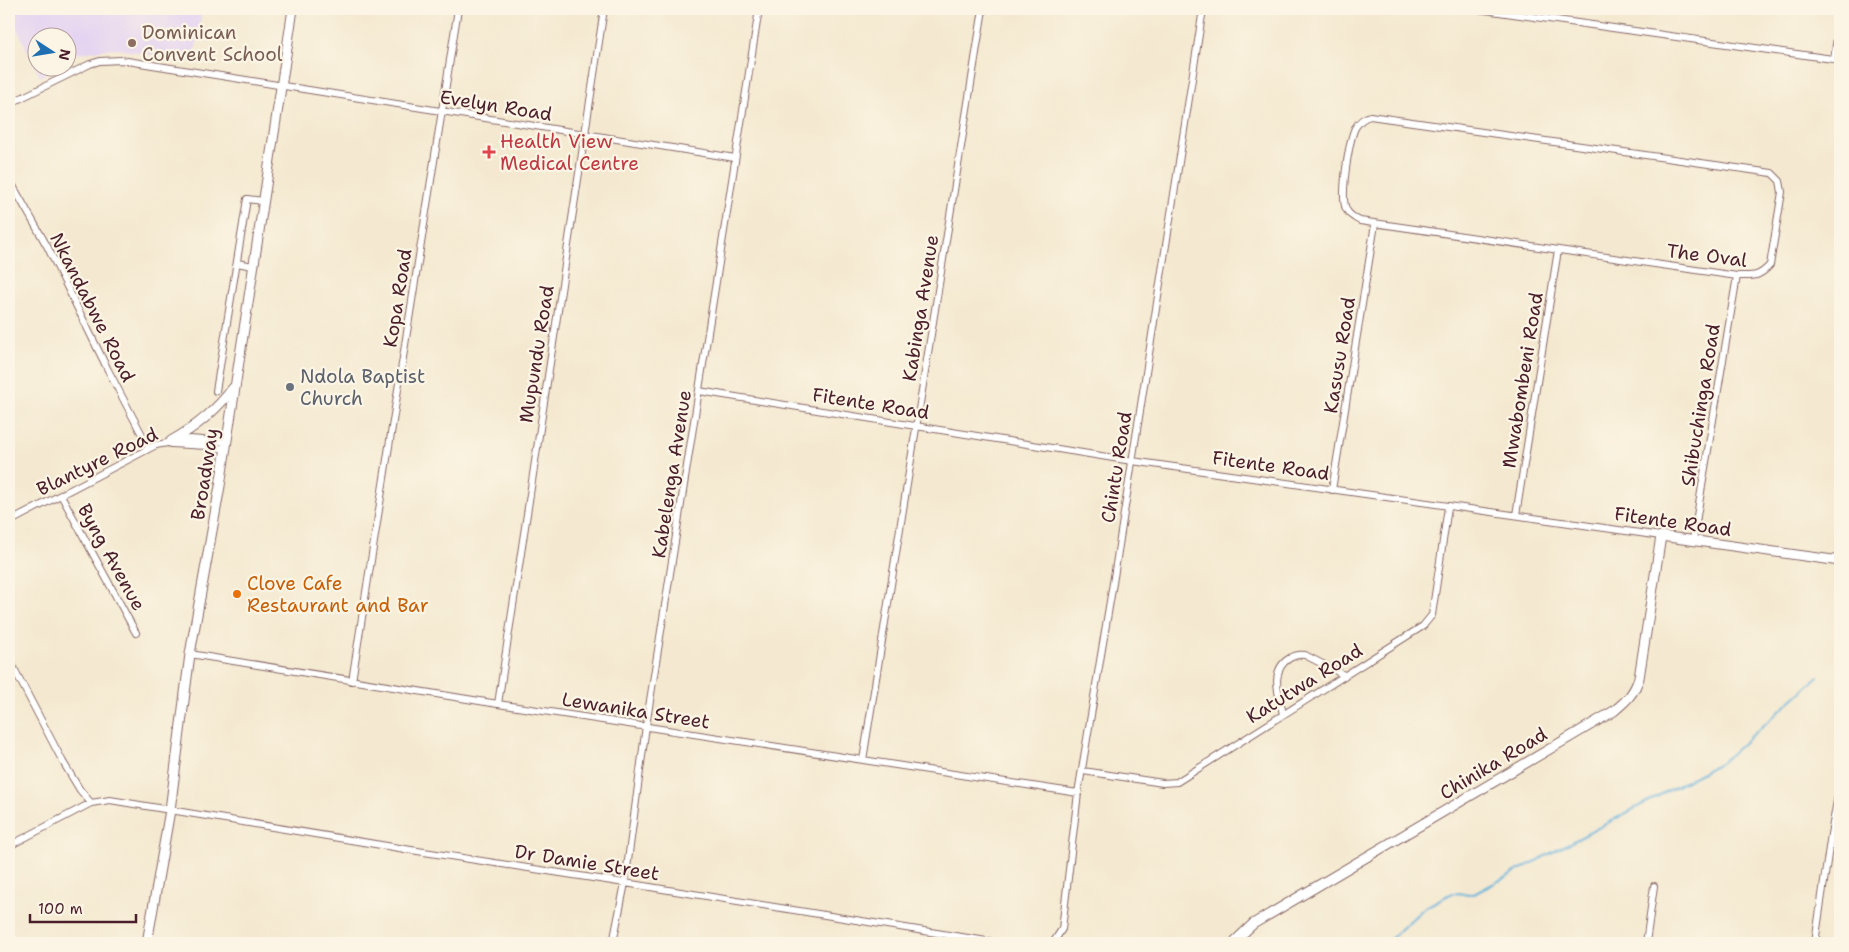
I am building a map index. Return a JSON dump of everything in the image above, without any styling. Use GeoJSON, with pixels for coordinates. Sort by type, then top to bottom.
{"type":"FeatureCollection","features":[{"type":"Feature","properties":{"kind":"main road","name":"Broadway"},"geometry":{"type":"LineString","coordinates":[[147,943],[170,810],[190,654],[294,9]]}},
{"type":"Feature","properties":{"kind":"main road"},"geometry":{"type":"LineString","coordinates":[[167,442],[212,413],[234,388]]}},
{"type":"Feature","properties":{"kind":"main road","name":"Fitente Road"},"geometry":{"type":"LineString","coordinates":[[1662,536],[1840,561]]}},
{"type":"Feature","properties":{"kind":"main road","name":"Chinika Road"},"geometry":{"type":"LineString","coordinates":[[1233,943],[1253,924],[1614,711],[1628,700],[1633,694],[1639,678],[1662,536]]}},
{"type":"Feature","properties":{"kind":"street","name":"Kopa Road"},"geometry":{"type":"LineString","coordinates":[[352,681],[458,9]]}},
{"type":"Feature","properties":{"kind":"street","name":"Mupundu Road"},"geometry":{"type":"LineString","coordinates":[[498,704],[604,9]]}},
{"type":"Feature","properties":{"kind":"street","name":"Kabelenga Avenue"},"geometry":{"type":"LineString","coordinates":[[613,943],[625,883],[646,726],[759,9]]}},
{"type":"Feature","properties":{"kind":"street","name":"Kabinga Avenue"},"geometry":{"type":"LineString","coordinates":[[863,760],[983,9]]}},
{"type":"Feature","properties":{"kind":"street","name":"Chintu Road"},"geometry":{"type":"LineString","coordinates":[[1053,943],[1062,929],[1078,793],[1203,9]]}},
{"type":"Feature","properties":{"kind":"street"},"geometry":{"type":"LineString","coordinates":[[1478,9],[1837,60],[1840,16]]}},
{"type":"Feature","properties":{"kind":"street"},"geometry":{"type":"LineString","coordinates":[[1538,17],[1539,9]]}},
{"type":"Feature","properties":{"kind":"street","name":"Evelyn Road"},"geometry":{"type":"LineString","coordinates":[[9,104],[84,66],[110,60],[735,158]]}},
{"type":"Feature","properties":{"kind":"street","name":"The Oval"},"geometry":{"type":"LineString","coordinates":[[1370,116],[1772,173],[1780,181],[1782,192],[1770,266],[1757,276],[1737,276],[1375,224],[1351,217],[1345,208],[1342,195],[1350,144],[1355,128],[1361,119],[1370,116]]}},
{"type":"Feature","properties":{"kind":"street","name":"Nkandabwe Road"},"geometry":{"type":"LineString","coordinates":[[9,179],[47,246],[149,448]]}},
{"type":"Feature","properties":{"kind":"street"},"geometry":{"type":"LineString","coordinates":[[216,391],[248,199],[263,200]]}},
{"type":"Feature","properties":{"kind":"street","name":"Kasusu Road"},"geometry":{"type":"LineString","coordinates":[[1332,490],[1375,224]]}},
{"type":"Feature","properties":{"kind":"street","name":"Mwabombeni Road"},"geometry":{"type":"LineString","coordinates":[[1516,515],[1558,250]]}},
{"type":"Feature","properties":{"kind":"street"},"geometry":{"type":"LineString","coordinates":[[237,263],[253,266]]}},
{"type":"Feature","properties":{"kind":"street","name":"Shibuchinga Road"},"geometry":{"type":"LineString","coordinates":[[1693,540],[1737,276]]}},
{"type":"Feature","properties":{"kind":"street","name":"Fitente Road"},"geometry":{"type":"LineString","coordinates":[[699,391],[1132,461],[1662,536]]}},
{"type":"Feature","properties":{"kind":"street","name":"Blantyre Road"},"geometry":{"type":"LineString","coordinates":[[9,522],[149,448],[167,442],[207,446],[225,445]]}},
{"type":"Feature","properties":{"kind":"street","name":"Byng Avenue"},"geometry":{"type":"LineString","coordinates":[[61,495],[136,633]]}},
{"type":"Feature","properties":{"kind":"street","name":"Katutwa Road"},"geometry":{"type":"LineString","coordinates":[[1083,771],[1163,783],[1177,782],[1428,622],[1434,606],[1448,507]]}},
{"type":"Feature","properties":{"kind":"street","name":"Lewanika Street"},"geometry":{"type":"LineString","coordinates":[[190,654],[498,704],[1078,793]]}},
{"type":"Feature","properties":{"kind":"street"},"geometry":{"type":"LineString","coordinates":[[1283,714],[1277,672],[1281,665],[1289,658],[1298,654],[1305,655],[1344,675]]}},
{"type":"Feature","properties":{"kind":"street"},"geometry":{"type":"LineString","coordinates":[[9,662],[63,762],[80,790],[91,803],[9,846]]}},
{"type":"Feature","properties":{"kind":"street"},"geometry":{"type":"LineString","coordinates":[[1815,943],[1840,785]]}},
{"type":"Feature","properties":{"kind":"street","name":"Dr Damie Street"},"geometry":{"type":"LineString","coordinates":[[91,803],[110,800],[411,850],[999,943]]}},
{"type":"Feature","properties":{"kind":"street"},"geometry":{"type":"LineString","coordinates":[[1646,943],[1654,886]]}},
{"type":"Feature","properties":{"kind":"shaded area","name":"Dominican Convent School"},"geometry":{"type":"Polygon","coordinates":[[[9,9],[202,9],[194,62],[113,48],[78,54],[78,28],[28,28],[28,52],[9,9]]]}},
{"type":"Feature","properties":{"kind":"waterway"},"geometry":{"type":"LineString","coordinates":[[1386,943],[1424,908],[1452,893],[1474,894],[1722,762],[1818,677]]}},
{"type":"Feature","properties":{"kind":"place","name":"Dominican Convent School"},"geometry":{"type":"Point","coordinates":[132,43]}},
{"type":"Feature","properties":{"kind":"place","name":"Health View Medical Centre"},"geometry":{"type":"Point","coordinates":[489,152]}},
{"type":"Feature","properties":{"kind":"place","name":"Ndola Baptist Church"},"geometry":{"type":"Point","coordinates":[290,387]}},
{"type":"Feature","properties":{"kind":"place","name":"Clove Cafe Restaurant and Bar"},"geometry":{"type":"Point","coordinates":[237,594]}}]}
